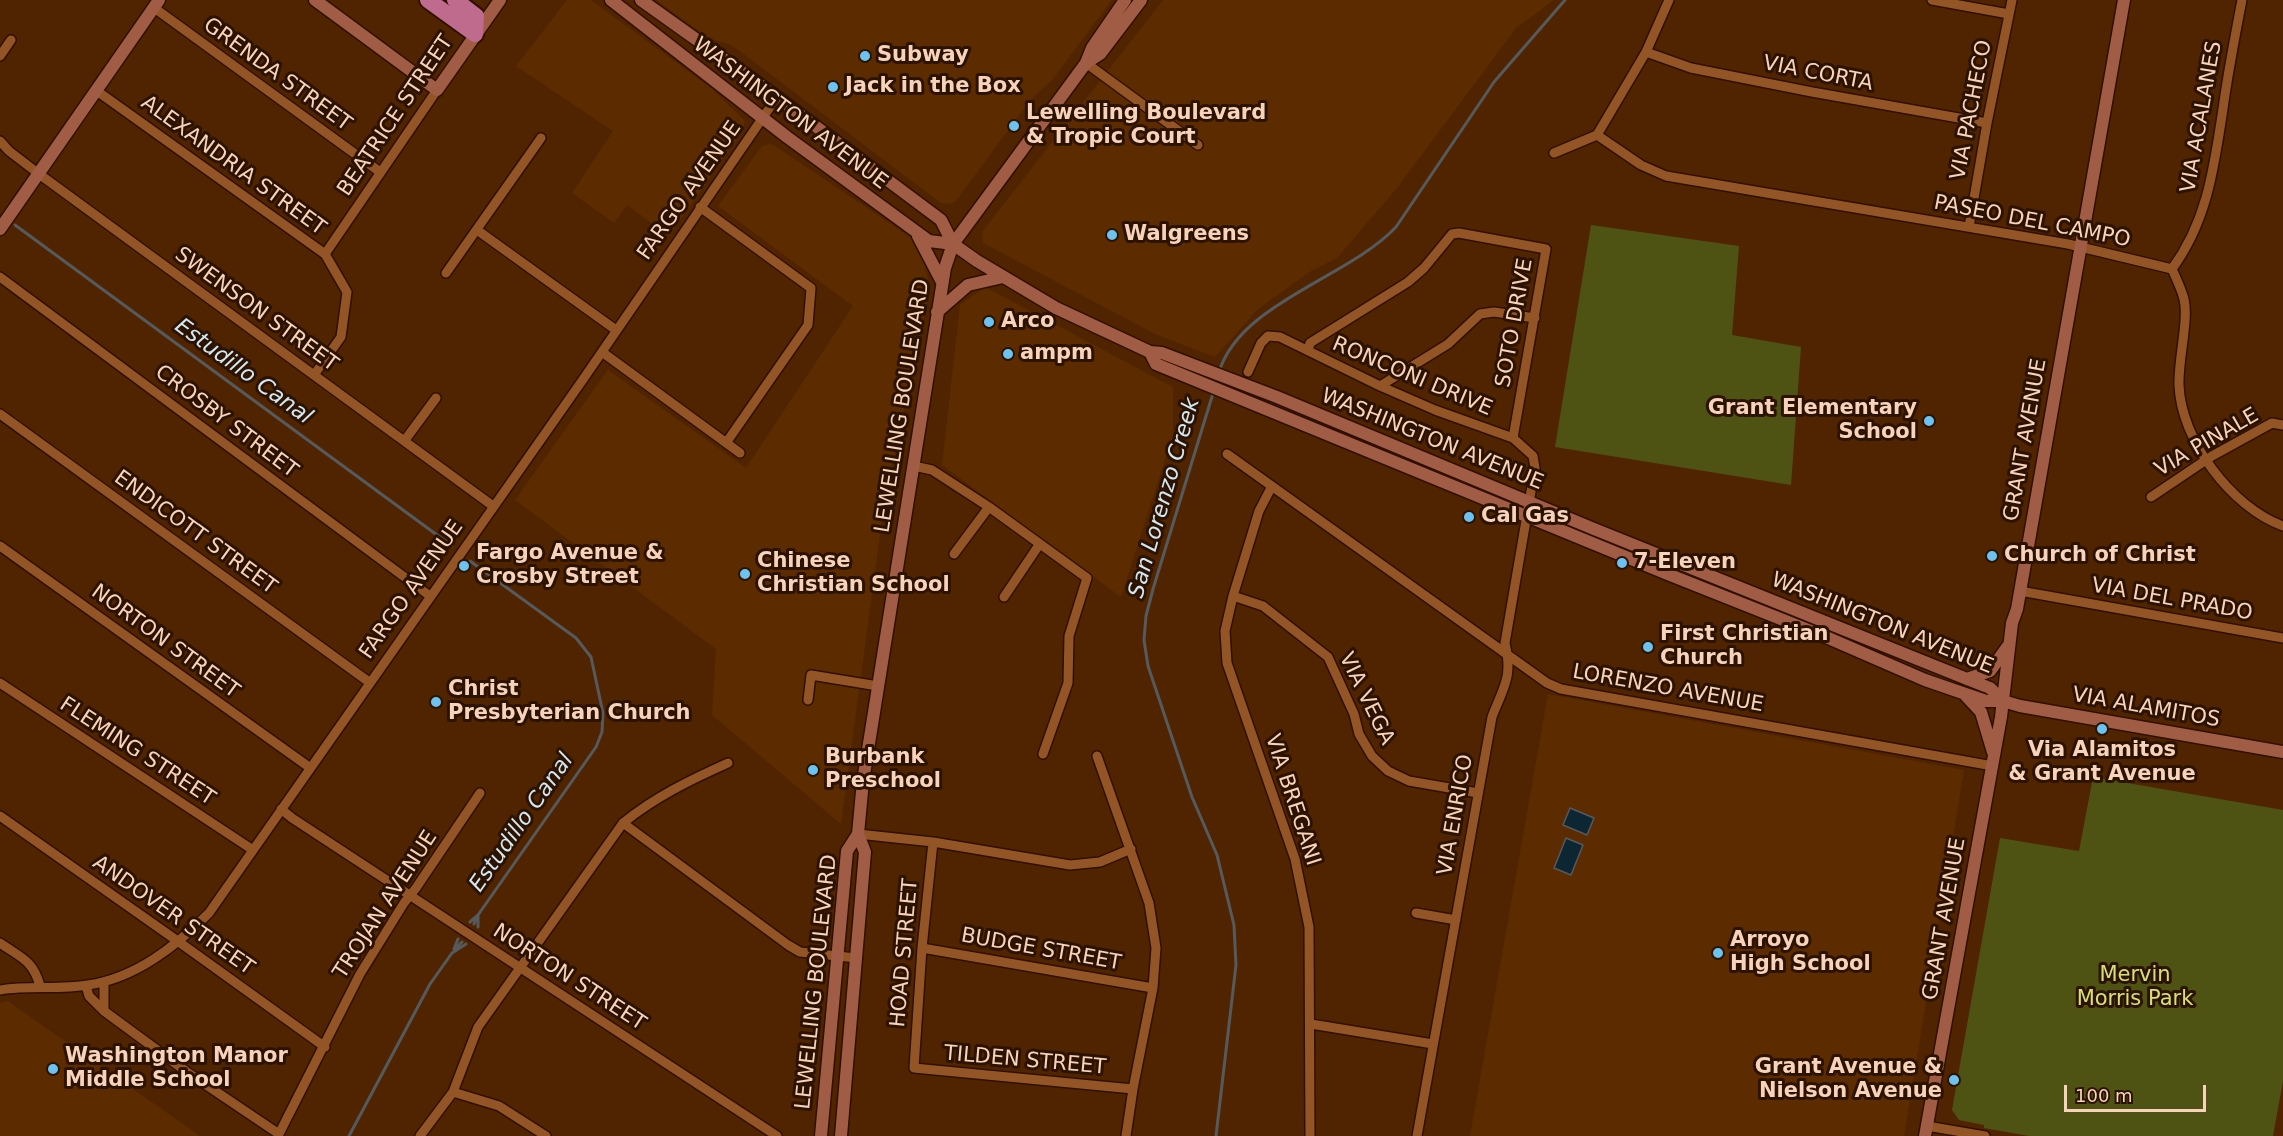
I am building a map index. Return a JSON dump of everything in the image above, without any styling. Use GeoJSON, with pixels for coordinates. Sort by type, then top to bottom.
{"type":"FeatureCollection","features":[{"type":"Feature","properties":{"kind":"highway"},"geometry":{"type":"LineString","coordinates":[[428,0],[476,34]]}},
{"type":"Feature","properties":{"kind":"highway"},"geometry":{"type":"LineString","coordinates":[[455,0],[476,16],[476,34]]}},
{"type":"Feature","properties":{"kind":"main road"},"geometry":{"type":"LineString","coordinates":[[315,0],[437,90]]}},
{"type":"Feature","properties":{"kind":"main road","name":"BEATRICE STREET"},"geometry":{"type":"LineString","coordinates":[[437,90],[500,0]]}},
{"type":"Feature","properties":{"kind":"main road","name":"WASHINGTON AVENUE"},"geometry":{"type":"LineString","coordinates":[[611,0],[762,117],[929,241],[953,244],[1056,308],[1150,352],[1162,353],[1388,442],[1530,502],[1967,678],[1990,688],[2003,701]]}},
{"type":"Feature","properties":{"kind":"main road","name":"WASHINGTON AVENUE"},"geometry":{"type":"LineString","coordinates":[[641,0],[941,220],[953,244]]}},
{"type":"Feature","properties":{"kind":"main road","name":"LEWELLING BOULEVARD"},"geometry":{"type":"LineString","coordinates":[[821,1136],[848,851],[858,834],[863,781],[942,282],[953,244],[1086,63],[1092,48],[1125,0]]}},
{"type":"Feature","properties":{"kind":"main road","name":"LEWELLING BOULEVARD"},"geometry":{"type":"LineString","coordinates":[[1086,63],[1100,54],[1141,0]]}},
{"type":"Feature","properties":{"kind":"main road","name":"GRANT AVENUE"},"geometry":{"type":"LineString","coordinates":[[1926,1131],[1993,762],[2010,642],[2124,0]]}},
{"type":"Feature","properties":{"kind":"main road"},"geometry":{"type":"LineString","coordinates":[[0,229],[156,4]]}},
{"type":"Feature","properties":{"kind":"main road"},"geometry":{"type":"LineString","coordinates":[[914,230],[926,248],[942,282]]}},
{"type":"Feature","properties":{"kind":"main road"},"geometry":{"type":"LineString","coordinates":[[937,312],[969,285],[1003,277]]}},
{"type":"Feature","properties":{"kind":"main road","name":"WASHINGTON AVENUE"},"geometry":{"type":"LineString","coordinates":[[1150,352],[1156,364],[1826,637],[1925,680],[1986,701],[2003,701]]}},
{"type":"Feature","properties":{"kind":"main road"},"geometry":{"type":"LineString","coordinates":[[1967,678],[1990,671],[2010,642]]}},
{"type":"Feature","properties":{"kind":"main road"},"geometry":{"type":"LineString","coordinates":[[1961,692],[1981,712],[1993,762]]}},
{"type":"Feature","properties":{"kind":"main road","name":"VIA ALAMITOS"},"geometry":{"type":"LineString","coordinates":[[2003,701],[2020,706],[2283,752]]}},
{"type":"Feature","properties":{"kind":"main road","name":"LEWELLING BOULEVARD"},"geometry":{"type":"LineString","coordinates":[[841,1136],[866,852],[858,834]]}},
{"type":"Feature","properties":{"kind":"street"},"geometry":{"type":"LineString","coordinates":[[1554,153],[1598,135],[1646,52],[1669,0]]}},
{"type":"Feature","properties":{"kind":"street"},"geometry":{"type":"LineString","coordinates":[[1932,0],[2009,14]]}},
{"type":"Feature","properties":{"kind":"street","name":"VIA PACHECO"},"geometry":{"type":"LineString","coordinates":[[1969,227],[2012,0]]}},
{"type":"Feature","properties":{"kind":"street","name":"VIA ACALANES"},"geometry":{"type":"LineString","coordinates":[[2172,269],[2183,254],[2198,222],[2210,186],[2241,0]]}},
{"type":"Feature","properties":{"kind":"street","name":"GRENDA STREET"},"geometry":{"type":"LineString","coordinates":[[156,4],[380,172]]}},
{"type":"Feature","properties":{"kind":"street"},"geometry":{"type":"LineString","coordinates":[[0,56],[11,40]]}},
{"type":"Feature","properties":{"kind":"street","name":"VIA CORTA"},"geometry":{"type":"LineString","coordinates":[[1646,52],[1691,68],[1987,123]]}},
{"type":"Feature","properties":{"kind":"street"},"geometry":{"type":"LineString","coordinates":[[1086,63],[1198,145]]}},
{"type":"Feature","properties":{"kind":"street","name":"ALEXANDRIA STREET"},"geometry":{"type":"LineString","coordinates":[[97,90],[325,254],[347,292],[340,338],[314,375]]}},
{"type":"Feature","properties":{"kind":"street","name":"BEATRICE STREET"},"geometry":{"type":"LineString","coordinates":[[325,254],[437,90]]}},
{"type":"Feature","properties":{"kind":"street","name":"FARGO AVENUE"},"geometry":{"type":"LineString","coordinates":[[0,990],[40,986],[86,986],[104,982],[157,958],[179,942],[209,912],[602,352],[777,98]]}},
{"type":"Feature","properties":{"kind":"street","name":"PASEO DEL CAMPO"},"geometry":{"type":"LineString","coordinates":[[1598,135],[1641,165],[1666,176],[2080,247],[2172,269]]}},
{"type":"Feature","properties":{"kind":"street"},"geometry":{"type":"LineString","coordinates":[[446,273],[541,138]]}},
{"type":"Feature","properties":{"kind":"street","name":"SWENSON STREET"},"geometry":{"type":"LineString","coordinates":[[0,141],[9,151],[39,174],[493,506]]}},
{"type":"Feature","properties":{"kind":"street"},"geometry":{"type":"LineString","coordinates":[[700,207],[811,288],[808,325],[726,443]]}},
{"type":"Feature","properties":{"kind":"street"},"geometry":{"type":"LineString","coordinates":[[477,230],[616,330]]}},
{"type":"Feature","properties":{"kind":"street","name":"SOTO DRIVE"},"geometry":{"type":"LineString","coordinates":[[1308,351],[1310,343],[1408,282],[1424,268],[1452,234],[1459,233],[1546,249],[1513,438]]}},
{"type":"Feature","properties":{"kind":"street"},"geometry":{"type":"LineString","coordinates":[[2172,269],[2184,299],[2179,387],[2185,420],[2205,460],[2242,502],[2283,526]]}},
{"type":"Feature","properties":{"kind":"street","name":"CROSBY STREET"},"geometry":{"type":"LineString","coordinates":[[0,277],[430,596]]}},
{"type":"Feature","properties":{"kind":"street"},"geometry":{"type":"LineString","coordinates":[[1380,386],[1448,344],[1486,311],[1535,318]]}},
{"type":"Feature","properties":{"kind":"street","name":"RONCONI DRIVE"},"geometry":{"type":"LineString","coordinates":[[1248,372],[1261,343],[1268,336],[1280,337],[1293,341],[1308,351],[1380,386],[1435,410],[1513,438],[1533,457],[1535,468],[1530,502]]}},
{"type":"Feature","properties":{"kind":"street"},"geometry":{"type":"LineString","coordinates":[[602,352],[740,453]]}},
{"type":"Feature","properties":{"kind":"street"},"geometry":{"type":"LineString","coordinates":[[405,440],[436,398]]}},
{"type":"Feature","properties":{"kind":"street","name":"ENDICOTT STREET"},"geometry":{"type":"LineString","coordinates":[[0,414],[369,682]]}},
{"type":"Feature","properties":{"kind":"street","name":"VIA PINALE"},"geometry":{"type":"LineString","coordinates":[[2151,497],[2205,460],[2271,423],[2283,425]]}},
{"type":"Feature","properties":{"kind":"street","name":"LORENZO AVENUE"},"geometry":{"type":"LineString","coordinates":[[1227,454],[1508,656],[1547,683],[1561,689],[1993,762]]}},
{"type":"Feature","properties":{"kind":"street"},"geometry":{"type":"LineString","coordinates":[[914,466],[932,470],[989,507],[1087,578],[1069,636],[1068,683],[1043,754]]}},
{"type":"Feature","properties":{"kind":"street","name":"VIA BREGANI"},"geometry":{"type":"LineString","coordinates":[[1272,486],[1259,511],[1233,596],[1226,631],[1227,663],[1295,858],[1310,927],[1310,1136]]}},
{"type":"Feature","properties":{"kind":"street","name":"VIA ENRICO"},"geometry":{"type":"LineString","coordinates":[[1417,1136],[1492,717],[1509,675],[1505,643],[1530,502]]}},
{"type":"Feature","properties":{"kind":"street"},"geometry":{"type":"LineString","coordinates":[[954,554],[989,507]]}},
{"type":"Feature","properties":{"kind":"street"},"geometry":{"type":"LineString","coordinates":[[1004,597],[1040,545]]}},
{"type":"Feature","properties":{"kind":"street","name":"NORTON STREET"},"geometry":{"type":"LineString","coordinates":[[0,546],[309,767]]}},
{"type":"Feature","properties":{"kind":"street","name":"VIA DEL PRADO"},"geometry":{"type":"LineString","coordinates":[[2020,591],[2283,638]]}},
{"type":"Feature","properties":{"kind":"street","name":"VIA VEGA"},"geometry":{"type":"LineString","coordinates":[[1233,596],[1263,606],[1328,657],[1354,714],[1359,735],[1372,756],[1388,771],[1409,781],[1478,793]]}},
{"type":"Feature","properties":{"kind":"street"},"geometry":{"type":"LineString","coordinates":[[808,700],[812,675],[878,686]]}},
{"type":"Feature","properties":{"kind":"street","name":"FLEMING STREET"},"geometry":{"type":"LineString","coordinates":[[0,683],[253,850]]}},
{"type":"Feature","properties":{"kind":"street"},"geometry":{"type":"LineString","coordinates":[[1097,756],[1149,903],[1156,948],[1153,987],[1132,1089],[1126,1136]]}},
{"type":"Feature","properties":{"kind":"street"},"geometry":{"type":"LineString","coordinates":[[420,1136],[453,1092],[478,1027],[623,823],[643,806],[684,782],[728,763]]}},
{"type":"Feature","properties":{"kind":"street","name":"TROJAN AVENUE"},"geometry":{"type":"LineString","coordinates":[[279,1135],[360,974],[409,895],[480,793]]}},
{"type":"Feature","properties":{"kind":"street","name":"NORTON STREET"},"geometry":{"type":"LineString","coordinates":[[281,809],[777,1136]]}},
{"type":"Feature","properties":{"kind":"street","name":"ANDOVER STREET"},"geometry":{"type":"LineString","coordinates":[[0,816],[325,1047]]}},
{"type":"Feature","properties":{"kind":"street"},"geometry":{"type":"LineString","coordinates":[[623,823],[800,952],[856,958]]}},
{"type":"Feature","properties":{"kind":"street"},"geometry":{"type":"LineString","coordinates":[[858,834],[933,842],[1070,865],[1100,862],[1131,849]]}},
{"type":"Feature","properties":{"kind":"street","name":"HOAD STREET"},"geometry":{"type":"LineString","coordinates":[[914,1068],[922,948],[933,842]]}},
{"type":"Feature","properties":{"kind":"street"},"geometry":{"type":"LineString","coordinates":[[1416,913],[1456,920]]}},
{"type":"Feature","properties":{"kind":"street"},"geometry":{"type":"LineString","coordinates":[[0,943],[33,966],[40,986]]}},
{"type":"Feature","properties":{"kind":"street","name":"BUDGE STREET"},"geometry":{"type":"LineString","coordinates":[[922,948],[1153,987]]}},
{"type":"Feature","properties":{"kind":"street"},"geometry":{"type":"LineString","coordinates":[[104,982],[104,1011]]}},
{"type":"Feature","properties":{"kind":"street"},"geometry":{"type":"LineString","coordinates":[[86,986],[89,996],[104,1011],[279,1135]]}},
{"type":"Feature","properties":{"kind":"street"},"geometry":{"type":"LineString","coordinates":[[1311,1024],[1433,1044]]}},
{"type":"Feature","properties":{"kind":"street","name":"TILDEN STREET"},"geometry":{"type":"LineString","coordinates":[[914,1068],[1132,1089]]}},
{"type":"Feature","properties":{"kind":"street"},"geometry":{"type":"LineString","coordinates":[[453,1092],[499,1106],[546,1136]]}},
{"type":"Feature","properties":{"kind":"street"},"geometry":{"type":"LineString","coordinates":[[1926,1131],[1985,1136]]}},
{"type":"Feature","properties":{"kind":"shaded area"},"geometry":{"type":"Polygon","coordinates":[[[567,0],[591,0],[711,88],[745,121],[742,132],[669,236],[627,205],[614,223],[572,193],[613,131],[516,66],[567,0]]]}},
{"type":"Feature","properties":{"kind":"shaded area"},"geometry":{"type":"Polygon","coordinates":[[[656,0],[1112,0],[1052,80],[1031,99],[956,201],[950,204],[941,203],[741,52],[729,44],[710,39],[656,0]]]}},
{"type":"Feature","properties":{"kind":"shaded area"},"geometry":{"type":"Polygon","coordinates":[[[1163,0],[1554,0],[1516,28],[1397,188],[1337,258],[1311,271],[1258,309],[1215,357],[1155,334],[983,243],[982,232],[1163,0]]]}},
{"type":"Feature","properties":{"kind":"shaded area"},"geometry":{"type":"Polygon","coordinates":[[[769,144],[919,243],[930,287],[885,497],[841,824],[712,715],[716,649],[515,500],[608,370],[746,468],[853,306],[718,206],[762,146],[769,144]]]}},
{"type":"Feature","properties":{"kind":"shaded area"},"geometry":{"type":"Polygon","coordinates":[[[985,287],[1173,387],[1173,435],[1121,597],[942,465],[960,305],[985,287]]]}},
{"type":"Feature","properties":{"kind":"shaded area","name":"Arroyo High School"},"geometry":{"type":"Polygon","coordinates":[[[1548,694],[1964,770],[1904,1136],[1470,1136],[1548,694]]]}},
{"type":"Feature","properties":{"kind":"shaded area","name":"Washington Manor Middle School"},"geometry":{"type":"Polygon","coordinates":[[[8,1001],[200,1136],[0,1136],[0,1003],[8,1001]]]}},
{"type":"Feature","properties":{"kind":"green space"},"geometry":{"type":"Polygon","coordinates":[[[1591,225],[1739,246],[1732,335],[1801,347],[1791,485],[1555,447],[1591,225]]]}},
{"type":"Feature","properties":{"kind":"green space","name":"Mervin Morris Park"},"geometry":{"type":"Polygon","coordinates":[[[2093,777],[2283,810],[2283,1081],[2273,1136],[2029,1136],[1984,1128],[1984,1125],[1959,1120],[1952,1110],[2000,838],[2079,851],[2093,777]]]}},
{"type":"Feature","properties":{"kind":"water"},"geometry":{"type":"Polygon","coordinates":[[[1570,808],[1594,818],[1587,835],[1563,825],[1570,808]]]}},
{"type":"Feature","properties":{"kind":"water"},"geometry":{"type":"Polygon","coordinates":[[[1566,838],[1583,845],[1571,875],[1554,868],[1566,838]]]}},
{"type":"Feature","properties":{"kind":"waterway","name":"San Lorenzo Creek"},"geometry":{"type":"LineString","coordinates":[[1219,372],[1231,348],[1249,327],[1272,309],[1375,245],[1396,227],[1494,82],[1565,0]]}},
{"type":"Feature","properties":{"kind":"waterway","name":"Estudillo Canal"},"geometry":{"type":"LineString","coordinates":[[15,225],[452,546]]}},
{"type":"Feature","properties":{"kind":"waterway","name":"San Lorenzo Creek"},"geometry":{"type":"LineString","coordinates":[[1214,390],[1153,589],[1146,616],[1144,640],[1148,666],[1192,797],[1217,855],[1234,925],[1236,965],[1216,1136]]}},
{"type":"Feature","properties":{"kind":"waterway","name":"Estudillo Canal"},"geometry":{"type":"LineString","coordinates":[[470,561],[576,638],[591,657],[603,713],[602,732],[596,747],[478,915],[478,927]]}},
{"type":"Feature","properties":{"kind":"waterway","name":"Estudillo Canal"},"geometry":{"type":"LineString","coordinates":[[470,922],[478,915]]}},
{"type":"Feature","properties":{"kind":"waterway","name":"Estudillo Canal"},"geometry":{"type":"LineString","coordinates":[[474,924],[477,916]]}},
{"type":"Feature","properties":{"kind":"waterway","name":"Estudillo Canal"},"geometry":{"type":"LineString","coordinates":[[454,949],[458,939]]}},
{"type":"Feature","properties":{"kind":"waterway","name":"Estudillo Canal"},"geometry":{"type":"LineString","coordinates":[[455,949],[462,942]]}},
{"type":"Feature","properties":{"kind":"waterway","name":"Estudillo Canal"},"geometry":{"type":"LineString","coordinates":[[349,1136],[430,984],[452,953],[466,944]]}},
{"type":"Feature","properties":{"kind":"place","name":"Subway"},"geometry":{"type":"Point","coordinates":[865,56]}},
{"type":"Feature","properties":{"kind":"place","name":"Jack in the Box"},"geometry":{"type":"Point","coordinates":[833,87]}},
{"type":"Feature","properties":{"kind":"place","name":"Lewelling Boulevard & Tropic Court"},"geometry":{"type":"Point","coordinates":[1014,126]}},
{"type":"Feature","properties":{"kind":"place","name":"Walgreens"},"geometry":{"type":"Point","coordinates":[1112,235]}},
{"type":"Feature","properties":{"kind":"place","name":"Arco"},"geometry":{"type":"Point","coordinates":[989,322]}},
{"type":"Feature","properties":{"kind":"place","name":"ampm"},"geometry":{"type":"Point","coordinates":[1008,354]}},
{"type":"Feature","properties":{"kind":"place","name":"Grant Elementary School"},"geometry":{"type":"Point","coordinates":[1929,421]}},
{"type":"Feature","properties":{"kind":"place","name":"Cal Gas"},"geometry":{"type":"Point","coordinates":[1469,517]}},
{"type":"Feature","properties":{"kind":"place","name":"Church of Christ"},"geometry":{"type":"Point","coordinates":[1992,556]}},
{"type":"Feature","properties":{"kind":"place","name":"7-Eleven"},"geometry":{"type":"Point","coordinates":[1622,563]}},
{"type":"Feature","properties":{"kind":"place","name":"Fargo Avenue & Crosby Street"},"geometry":{"type":"Point","coordinates":[464,566]}},
{"type":"Feature","properties":{"kind":"place","name":"Chinese Christian School"},"geometry":{"type":"Point","coordinates":[745,574]}},
{"type":"Feature","properties":{"kind":"place","name":"First Christian Church"},"geometry":{"type":"Point","coordinates":[1648,647]}},
{"type":"Feature","properties":{"kind":"place","name":"Christ Presbyterian Church"},"geometry":{"type":"Point","coordinates":[436,702]}},
{"type":"Feature","properties":{"kind":"place","name":"Via Alamitos & Grant Avenue"},"geometry":{"type":"Point","coordinates":[2102,729]}},
{"type":"Feature","properties":{"kind":"place","name":"Burbank Preschool"},"geometry":{"type":"Point","coordinates":[813,770]}},
{"type":"Feature","properties":{"kind":"place","name":"Arroyo High School"},"geometry":{"type":"Point","coordinates":[1718,953]}},
{"type":"Feature","properties":{"kind":"place","name":"Washington Manor Middle School"},"geometry":{"type":"Point","coordinates":[53,1069]}},
{"type":"Feature","properties":{"kind":"place","name":"Grant Avenue & Nielson Avenue"},"geometry":{"type":"Point","coordinates":[1954,1080]}}]}
